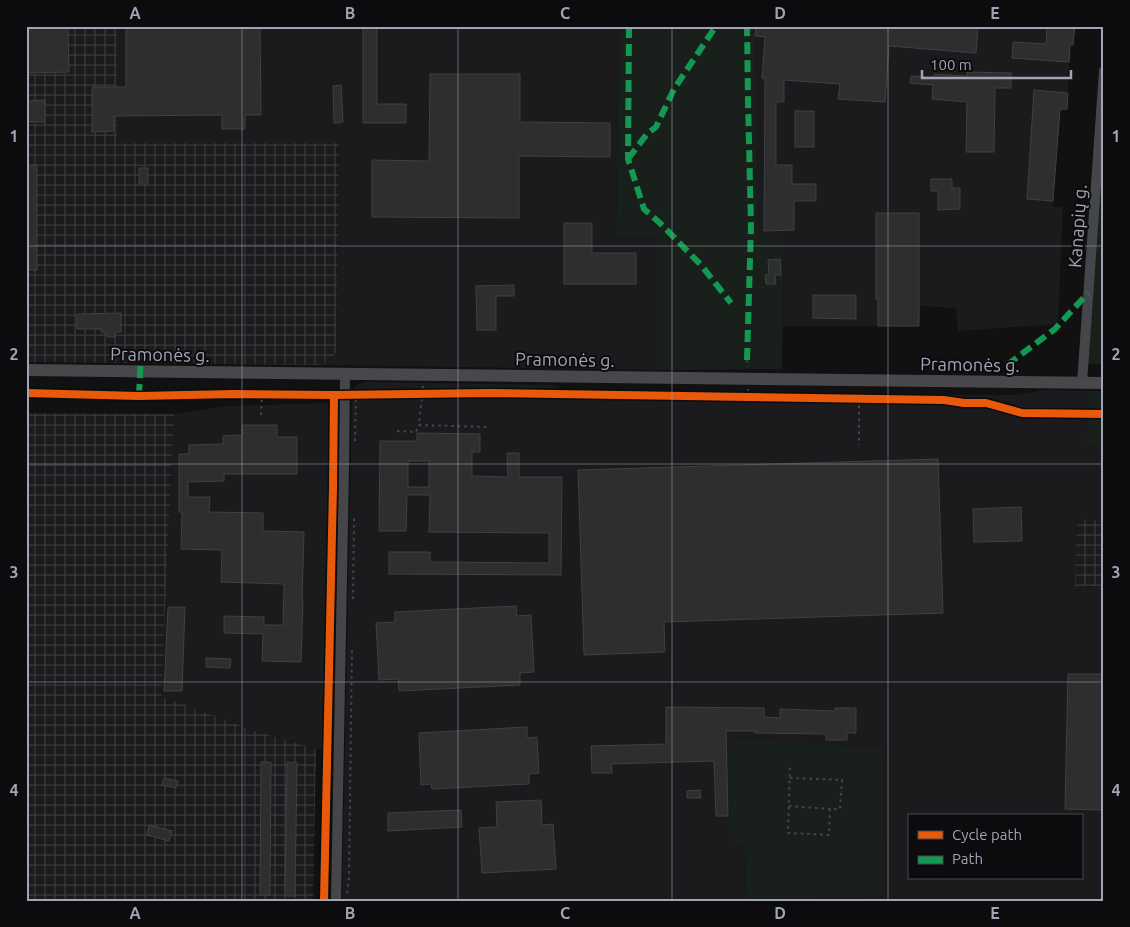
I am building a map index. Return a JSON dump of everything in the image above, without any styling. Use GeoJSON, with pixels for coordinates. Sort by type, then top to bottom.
{"type":"FeatureCollection","features":[{"type":"Feature","properties":{"kind":"main road","name":"Pramonės g."},"geometry":{"type":"LineString","coordinates":[[26,370],[1104,383]]}},
{"type":"Feature","properties":{"kind":"street","name":"Kanapių g."},"geometry":{"type":"LineString","coordinates":[[1082,383],[1104,71]]}},
{"type":"Feature","properties":{"kind":"street"},"geometry":{"type":"LineString","coordinates":[[336,901],[345,374]]}},
{"type":"Feature","properties":{"kind":"path"},"geometry":{"type":"LineString","coordinates":[[261,415],[262,394]]}},
{"type":"Feature","properties":{"kind":"path"},"geometry":{"type":"LineString","coordinates":[[355,440],[356,394]]}},
{"type":"Feature","properties":{"kind":"path"},"geometry":{"type":"LineString","coordinates":[[397,432],[416,432],[423,394]]}},
{"type":"Feature","properties":{"kind":"path"},"geometry":{"type":"LineString","coordinates":[[859,399],[859,445]]}},
{"type":"Feature","properties":{"kind":"path"},"geometry":{"type":"LineString","coordinates":[[418,425],[487,426]]}},
{"type":"Feature","properties":{"kind":"path"},"geometry":{"type":"LineString","coordinates":[[352,600],[354,516]]}},
{"type":"Feature","properties":{"kind":"path"},"geometry":{"type":"LineString","coordinates":[[346,897],[349,878],[352,644]]}},
{"type":"Feature","properties":{"kind":"path"},"geometry":{"type":"LineString","coordinates":[[790,764],[788,833],[829,835],[830,809]]}},
{"type":"Feature","properties":{"kind":"path"},"geometry":{"type":"LineString","coordinates":[[789,806],[840,809],[842,780],[790,778]]}},
{"type":"Feature","properties":{"kind":"shaded area"},"geometry":{"type":"Polygon","coordinates":[[[26,26],[117,26],[117,143],[339,143],[336,352],[332,359],[318,365],[26,362],[26,26]]]}},
{"type":"Feature","properties":{"kind":"shaded area"},"geometry":{"type":"Polygon","coordinates":[[[117,26],[619,26],[616,234],[657,236],[657,370],[318,365],[332,359],[336,352],[339,143],[116,143],[117,26]]]}},
{"type":"Feature","properties":{"kind":"shaded area"},"geometry":{"type":"Polygon","coordinates":[[[619,26],[756,26],[759,237],[784,238],[782,369],[657,370],[657,236],[616,235],[619,26]]]}},
{"type":"Feature","properties":{"kind":"shaded area"},"geometry":{"type":"Polygon","coordinates":[[[756,26],[1075,26],[1073,45],[1070,45],[1067,109],[1060,111],[1053,201],[1053,207],[1063,206],[1058,324],[958,331],[956,308],[920,306],[919,326],[783,326],[784,238],[759,237],[756,26]]]}},
{"type":"Feature","properties":{"kind":"shaded area"},"geometry":{"type":"Polygon","coordinates":[[[1104,70],[1104,364],[1083,364],[1104,70]]]}},
{"type":"Feature","properties":{"kind":"shaded area"},"geometry":{"type":"Polygon","coordinates":[[[368,382],[554,385],[564,392],[1017,395],[1042,390],[1088,391],[1087,442],[1104,443],[1104,520],[1077,519],[1075,587],[1104,586],[1104,901],[342,901],[352,394],[354,387],[368,382]],[[884,749],[730,842],[745,843],[746,899],[884,749]]]}},
{"type":"Feature","properties":{"kind":"shaded area"},"geometry":{"type":"Polygon","coordinates":[[[1088,391],[1104,391],[1104,443],[1087,443],[1088,391]]]}},
{"type":"Feature","properties":{"kind":"shaded area"},"geometry":{"type":"Polygon","coordinates":[[[340,403],[333,748],[316,749],[255,731],[161,696],[174,414],[228,406],[340,403]]]}},
{"type":"Feature","properties":{"kind":"shaded area"},"geometry":{"type":"Polygon","coordinates":[[[26,413],[174,414],[161,696],[255,731],[316,749],[313,901],[26,901],[26,413]]]}},
{"type":"Feature","properties":{"kind":"shaded area"},"geometry":{"type":"Polygon","coordinates":[[[1077,519],[1104,520],[1104,586],[1075,587],[1077,519]]]}},
{"type":"Feature","properties":{"kind":"shaded area"},"geometry":{"type":"Polygon","coordinates":[[[730,738],[884,749],[882,896],[746,899],[745,843],[730,843],[730,738]]]}},
{"type":"Feature","properties":{"kind":"building"},"geometry":{"type":"Polygon","coordinates":[[[26,26],[68,26],[69,72],[26,73],[26,26]]]}},
{"type":"Feature","properties":{"kind":"building"},"geometry":{"type":"Polygon","coordinates":[[[126,26],[260,26],[261,115],[245,115],[245,129],[222,129],[222,115],[114,116],[114,131],[92,132],[92,87],[126,87],[126,26]]]}},
{"type":"Feature","properties":{"kind":"building"},"geometry":{"type":"Polygon","coordinates":[[[363,26],[377,26],[377,104],[406,104],[406,123],[363,123],[363,26]]]}},
{"type":"Feature","properties":{"kind":"building"},"geometry":{"type":"Polygon","coordinates":[[[756,26],[978,26],[976,53],[889,46],[885,102],[838,99],[840,84],[784,80],[784,102],[776,102],[776,165],[792,165],[792,184],[816,184],[816,201],[794,201],[794,230],[764,231],[765,79],[762,78],[765,37],[755,36],[756,26]]]}},
{"type":"Feature","properties":{"kind":"building"},"geometry":{"type":"Polygon","coordinates":[[[1047,26],[1075,26],[1073,45],[1070,45],[1069,62],[1012,58],[1013,42],[1046,44],[1047,26]]]}},
{"type":"Feature","properties":{"kind":"building"},"geometry":{"type":"Polygon","coordinates":[[[967,72],[1011,73],[1011,88],[995,88],[994,152],[966,152],[967,102],[932,99],[933,85],[910,83],[911,76],[934,77],[934,74],[967,76],[967,72]]]}},
{"type":"Feature","properties":{"kind":"building"},"geometry":{"type":"Polygon","coordinates":[[[430,74],[520,74],[520,122],[610,123],[610,157],[519,156],[519,218],[372,217],[372,160],[429,161],[430,74]]]}},
{"type":"Feature","properties":{"kind":"building"},"geometry":{"type":"Polygon","coordinates":[[[341,85],[343,122],[334,123],[333,86],[341,85]]]}},
{"type":"Feature","properties":{"kind":"building"},"geometry":{"type":"Polygon","coordinates":[[[1034,90],[1068,93],[1067,109],[1060,109],[1053,201],[1027,199],[1034,90]]]}},
{"type":"Feature","properties":{"kind":"building"},"geometry":{"type":"Polygon","coordinates":[[[45,100],[45,122],[26,122],[26,101],[45,100]]]}},
{"type":"Feature","properties":{"kind":"building"},"geometry":{"type":"Polygon","coordinates":[[[795,111],[814,111],[814,147],[795,147],[795,111]]]}},
{"type":"Feature","properties":{"kind":"building"},"geometry":{"type":"Polygon","coordinates":[[[26,165],[37,165],[37,270],[26,270],[26,165]]]}},
{"type":"Feature","properties":{"kind":"building"},"geometry":{"type":"Polygon","coordinates":[[[139,168],[148,168],[148,184],[139,184],[139,168]]]}},
{"type":"Feature","properties":{"kind":"building"},"geometry":{"type":"Polygon","coordinates":[[[931,179],[952,179],[952,188],[960,188],[960,209],[938,210],[938,191],[931,191],[931,179]]]}},
{"type":"Feature","properties":{"kind":"building"},"geometry":{"type":"Polygon","coordinates":[[[876,213],[919,213],[919,326],[878,326],[878,299],[876,299],[876,213]]]}},
{"type":"Feature","properties":{"kind":"building"},"geometry":{"type":"Polygon","coordinates":[[[564,223],[592,223],[592,253],[636,253],[636,284],[564,284],[564,223]]]}},
{"type":"Feature","properties":{"kind":"building"},"geometry":{"type":"Polygon","coordinates":[[[780,259],[781,275],[775,275],[776,284],[766,284],[765,275],[769,275],[768,260],[780,259]]]}},
{"type":"Feature","properties":{"kind":"building"},"geometry":{"type":"Polygon","coordinates":[[[514,285],[514,296],[496,296],[496,330],[477,330],[476,286],[514,285]]]}},
{"type":"Feature","properties":{"kind":"building"},"geometry":{"type":"Polygon","coordinates":[[[813,295],[856,295],[856,319],[813,318],[813,295]]]}},
{"type":"Feature","properties":{"kind":"building"},"geometry":{"type":"Polygon","coordinates":[[[121,313],[121,332],[115,332],[115,337],[107,337],[107,332],[101,332],[101,329],[77,329],[77,314],[121,313]]]}},
{"type":"Feature","properties":{"kind":"building"},"geometry":{"type":"Polygon","coordinates":[[[242,425],[277,425],[277,437],[297,437],[297,474],[224,474],[224,481],[188,482],[188,497],[210,497],[209,512],[263,513],[263,531],[304,532],[301,662],[262,661],[263,634],[224,633],[224,616],[264,617],[264,625],[283,625],[284,584],[221,582],[222,550],[181,549],[182,512],[179,512],[179,454],[189,454],[189,445],[223,444],[223,436],[242,435],[242,425]]]}},
{"type":"Feature","properties":{"kind":"building"},"geometry":{"type":"Polygon","coordinates":[[[417,433],[480,434],[480,452],[472,452],[472,476],[508,477],[507,453],[519,453],[519,477],[562,477],[561,575],[389,574],[389,552],[430,552],[430,562],[549,563],[549,533],[429,532],[430,495],[407,495],[406,531],[379,531],[380,441],[417,441],[417,433]],[[408,461],[408,487],[429,487],[429,461],[408,461]]]}},
{"type":"Feature","properties":{"kind":"building"},"geometry":{"type":"Polygon","coordinates":[[[938,459],[943,613],[664,622],[665,652],[584,655],[578,470],[938,459]]]}},
{"type":"Feature","properties":{"kind":"building"},"geometry":{"type":"Polygon","coordinates":[[[1021,507],[1022,541],[974,542],[973,509],[1021,507]]]}},
{"type":"Feature","properties":{"kind":"building"},"geometry":{"type":"Polygon","coordinates":[[[516,606],[517,616],[531,615],[534,672],[520,673],[520,685],[399,691],[398,679],[379,680],[376,623],[395,622],[395,612],[516,606]]]}},
{"type":"Feature","properties":{"kind":"building"},"geometry":{"type":"Polygon","coordinates":[[[168,607],[185,607],[182,691],[164,691],[168,607]]]}},
{"type":"Feature","properties":{"kind":"building"},"geometry":{"type":"Polygon","coordinates":[[[206,658],[231,659],[230,668],[206,667],[206,658]]]}},
{"type":"Feature","properties":{"kind":"building"},"geometry":{"type":"Polygon","coordinates":[[[1068,674],[1104,674],[1104,810],[1065,809],[1068,674]]]}},
{"type":"Feature","properties":{"kind":"building"},"geometry":{"type":"Polygon","coordinates":[[[666,707],[764,708],[764,717],[780,718],[780,709],[835,711],[835,708],[856,708],[856,733],[847,733],[847,740],[826,740],[826,734],[726,731],[728,816],[716,816],[714,761],[611,764],[612,773],[592,773],[591,746],[666,744],[666,707]]]}},
{"type":"Feature","properties":{"kind":"building"},"geometry":{"type":"Polygon","coordinates":[[[527,727],[527,738],[537,737],[539,773],[529,774],[529,784],[432,789],[431,784],[421,785],[419,733],[527,727]]]}},
{"type":"Feature","properties":{"kind":"building"},"geometry":{"type":"Polygon","coordinates":[[[261,762],[271,762],[270,895],[260,895],[261,762]]]}},
{"type":"Feature","properties":{"kind":"building"},"geometry":{"type":"Polygon","coordinates":[[[287,762],[297,763],[295,896],[285,896],[287,762]]]}},
{"type":"Feature","properties":{"kind":"building"},"geometry":{"type":"Polygon","coordinates":[[[164,778],[178,781],[176,788],[162,785],[164,778]]]}},
{"type":"Feature","properties":{"kind":"building"},"geometry":{"type":"Polygon","coordinates":[[[700,790],[701,798],[687,798],[687,791],[700,790]]]}},
{"type":"Feature","properties":{"kind":"building"},"geometry":{"type":"Polygon","coordinates":[[[541,800],[542,825],[553,824],[556,869],[482,873],[479,828],[497,827],[496,802],[541,800]]]}},
{"type":"Feature","properties":{"kind":"building"},"geometry":{"type":"Polygon","coordinates":[[[461,810],[462,827],[388,831],[388,813],[461,810]]]}},
{"type":"Feature","properties":{"kind":"building"},"geometry":{"type":"Polygon","coordinates":[[[149,825],[172,831],[169,841],[147,835],[149,825]]]}},
{"type":"Feature","properties":{"kind":"marked path"},"geometry":{"type":"LineString","coordinates":[[629,26],[628,159],[644,209],[701,265],[731,303]]}},
{"type":"Feature","properties":{"kind":"marked path"},"geometry":{"type":"LineString","coordinates":[[628,159],[647,134],[656,127],[674,89],[716,26]]}},
{"type":"Feature","properties":{"kind":"marked path"},"geometry":{"type":"LineString","coordinates":[[747,26],[751,226],[747,360]]}},
{"type":"Feature","properties":{"kind":"marked path"},"geometry":{"type":"LineString","coordinates":[[1007,365],[1055,329],[1088,293]]}},
{"type":"Feature","properties":{"kind":"marked path"},"geometry":{"type":"LineString","coordinates":[[139,396],[141,355]]}},
{"type":"Feature","properties":{"kind":"cycle path"},"geometry":{"type":"LineString","coordinates":[[26,393],[139,396],[489,393],[944,400],[964,403],[986,403],[1022,413],[1104,414]]}},
{"type":"Feature","properties":{"kind":"cycle path"},"geometry":{"type":"LineString","coordinates":[[324,901],[334,395]]}}]}
